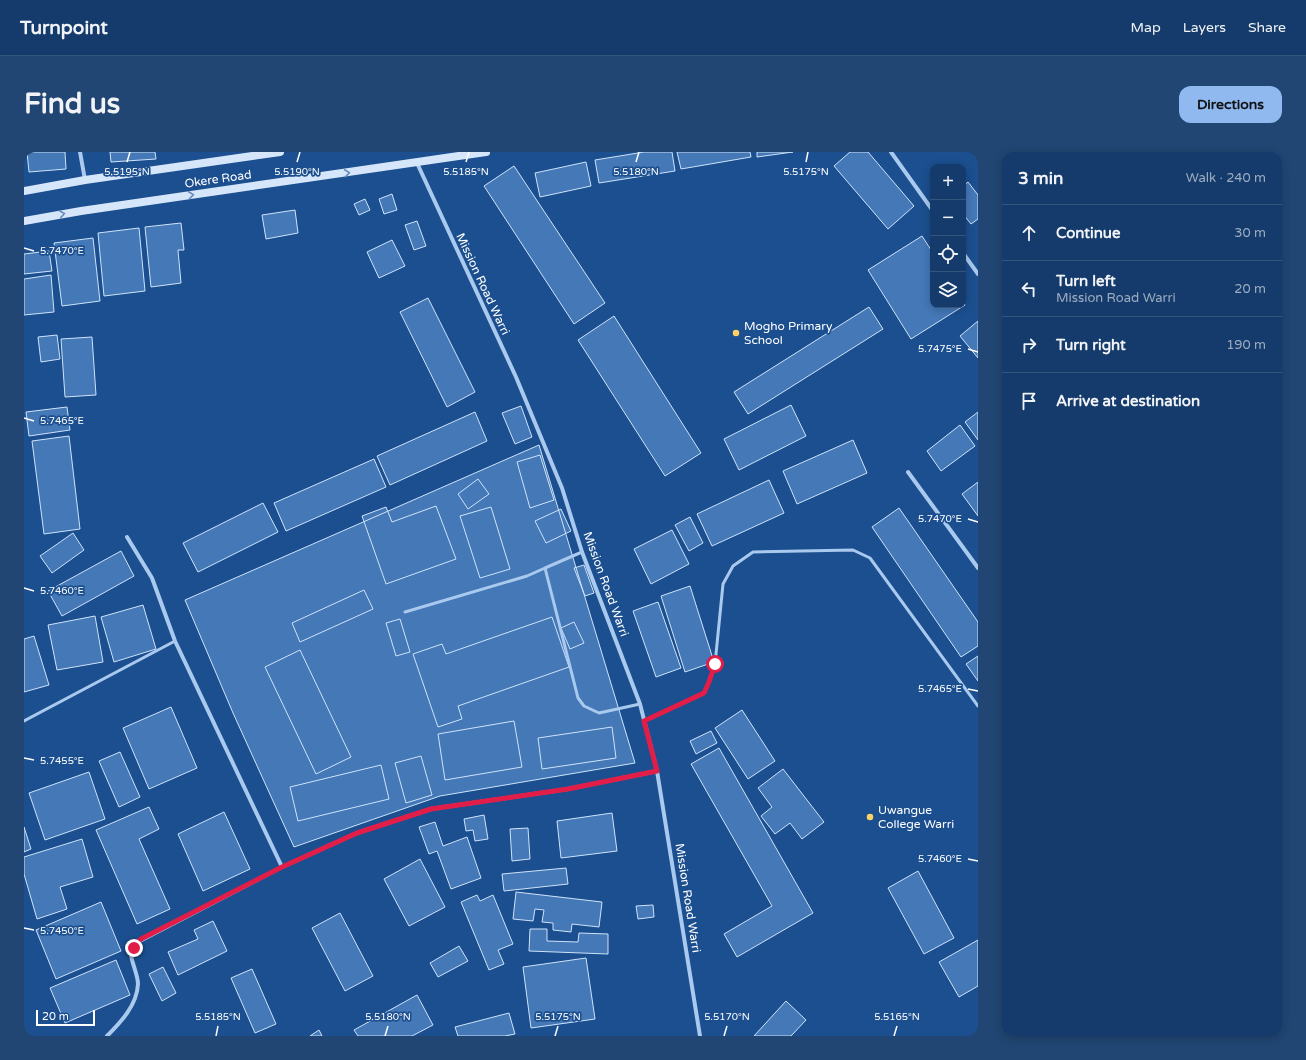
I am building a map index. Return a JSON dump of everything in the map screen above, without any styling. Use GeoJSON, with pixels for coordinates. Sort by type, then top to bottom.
{"type":"FeatureCollection","features":[{"type":"Feature","properties":{"kind":"main road","name":"Okere Road"},"geometry":{"type":"LineString","coordinates":[[24,191],[85,180],[280,152]]}},
{"type":"Feature","properties":{"kind":"main road","name":"Okere Road"},"geometry":{"type":"LineString","coordinates":[[24,221],[81,211],[486,152]]}},
{"type":"Feature","properties":{"kind":"street"},"geometry":{"type":"LineString","coordinates":[[80,152],[85,180]]}},
{"type":"Feature","properties":{"kind":"street"},"geometry":{"type":"LineString","coordinates":[[891,152],[930,207]]}},
{"type":"Feature","properties":{"kind":"street","name":"Mission Road Warri"},"geometry":{"type":"LineString","coordinates":[[417,163],[516,377],[562,488],[582,552],[640,704],[657,771],[700,1036]]}},
{"type":"Feature","properties":{"kind":"street"},"geometry":{"type":"LineString","coordinates":[[966,257],[978,274]]}},
{"type":"Feature","properties":{"kind":"street"},"geometry":{"type":"LineString","coordinates":[[908,472],[978,568]]}},
{"type":"Feature","properties":{"kind":"street"},"geometry":{"type":"LineString","coordinates":[[127,536],[152,578],[175,641],[282,867]]}},
{"type":"Feature","properties":{"kind":"street"},"geometry":{"type":"LineString","coordinates":[[107,1036],[129,1010],[136,998],[138,984],[131,954],[136,943],[282,867],[357,833],[431,809],[568,789],[657,771]]}},
{"type":"Feature","properties":{"kind":"lane"},"geometry":{"type":"LineString","coordinates":[[644,721],[704,693],[715,664],[723,584],[733,566],[754,552],[853,550],[870,558],[978,706]]}},
{"type":"Feature","properties":{"kind":"lane"},"geometry":{"type":"LineString","coordinates":[[405,612],[527,576],[582,552]]}},
{"type":"Feature","properties":{"kind":"lane"},"geometry":{"type":"LineString","coordinates":[[545,568],[578,698],[584,706],[599,713],[640,704]]}},
{"type":"Feature","properties":{"kind":"lane"},"geometry":{"type":"LineString","coordinates":[[24,722],[175,641]]}},
{"type":"Feature","properties":{"kind":"building"},"geometry":{"type":"Polygon","coordinates":[[[27,152],[65,152],[66,169],[29,172],[27,152]]]}},
{"type":"Feature","properties":{"kind":"building"},"geometry":{"type":"Polygon","coordinates":[[[110,152],[155,152],[156,159],[111,162],[110,152]]]}},
{"type":"Feature","properties":{"kind":"building"},"geometry":{"type":"Polygon","coordinates":[[[644,152],[672,152],[675,171],[599,183],[595,160],[644,152]]]}},
{"type":"Feature","properties":{"kind":"building"},"geometry":{"type":"Polygon","coordinates":[[[677,152],[750,152],[751,157],[681,169],[677,152]]]}},
{"type":"Feature","properties":{"kind":"building"},"geometry":{"type":"Polygon","coordinates":[[[757,152],[793,152],[757,157],[757,152]]]}},
{"type":"Feature","properties":{"kind":"building"},"geometry":{"type":"Polygon","coordinates":[[[850,152],[868,152],[914,206],[888,229],[834,166],[850,152]]]}},
{"type":"Feature","properties":{"kind":"building"},"geometry":{"type":"Polygon","coordinates":[[[586,162],[591,186],[540,197],[535,173],[586,162]]]}},
{"type":"Feature","properties":{"kind":"building"},"geometry":{"type":"Polygon","coordinates":[[[514,166],[605,303],[574,324],[484,186],[514,166]]]}},
{"type":"Feature","properties":{"kind":"building"},"geometry":{"type":"Polygon","coordinates":[[[968,182],[978,195],[978,219],[971,224],[966,218],[966,184],[968,182]]]}},
{"type":"Feature","properties":{"kind":"building"},"geometry":{"type":"Polygon","coordinates":[[[392,194],[397,210],[384,214],[379,199],[392,194]]]}},
{"type":"Feature","properties":{"kind":"building"},"geometry":{"type":"Polygon","coordinates":[[[365,199],[370,210],[359,215],[354,204],[365,199]]]}},
{"type":"Feature","properties":{"kind":"building"},"geometry":{"type":"Polygon","coordinates":[[[295,210],[298,233],[266,239],[262,215],[295,210]]]}},
{"type":"Feature","properties":{"kind":"building"},"geometry":{"type":"Polygon","coordinates":[[[417,221],[426,246],[414,250],[405,225],[417,221]]]}},
{"type":"Feature","properties":{"kind":"building"},"geometry":{"type":"Polygon","coordinates":[[[181,223],[184,250],[178,250],[181,283],[151,287],[145,227],[181,223]]]}},
{"type":"Feature","properties":{"kind":"building"},"geometry":{"type":"Polygon","coordinates":[[[139,228],[145,291],[104,296],[98,233],[139,228]]]}},
{"type":"Feature","properties":{"kind":"building"},"geometry":{"type":"Polygon","coordinates":[[[922,236],[930,248],[930,308],[960,308],[911,339],[868,270],[922,236]]]}},
{"type":"Feature","properties":{"kind":"building"},"geometry":{"type":"Polygon","coordinates":[[[93,238],[100,301],[62,306],[54,243],[93,238]]]}},
{"type":"Feature","properties":{"kind":"building"},"geometry":{"type":"Polygon","coordinates":[[[392,240],[405,266],[379,278],[367,252],[392,240]]]}},
{"type":"Feature","properties":{"kind":"building"},"geometry":{"type":"Polygon","coordinates":[[[49,251],[52,271],[24,274],[24,254],[49,251]]]}},
{"type":"Feature","properties":{"kind":"building"},"geometry":{"type":"Polygon","coordinates":[[[51,275],[54,312],[24,315],[24,279],[51,275]]]}},
{"type":"Feature","properties":{"kind":"building"},"geometry":{"type":"Polygon","coordinates":[[[428,298],[475,392],[447,407],[400,312],[428,298]]]}},
{"type":"Feature","properties":{"kind":"building"},"geometry":{"type":"Polygon","coordinates":[[[869,307],[883,329],[748,414],[734,392],[869,307]]]}},
{"type":"Feature","properties":{"kind":"building"},"geometry":{"type":"Polygon","coordinates":[[[614,316],[701,453],[665,476],[578,340],[614,316]]]}},
{"type":"Feature","properties":{"kind":"building"},"geometry":{"type":"Polygon","coordinates":[[[978,321],[978,358],[960,336],[978,321]]]}},
{"type":"Feature","properties":{"kind":"building"},"geometry":{"type":"Polygon","coordinates":[[[57,335],[60,359],[41,362],[38,337],[57,335]]]}},
{"type":"Feature","properties":{"kind":"building"},"geometry":{"type":"Polygon","coordinates":[[[92,337],[96,395],[65,397],[61,339],[92,337]]]}},
{"type":"Feature","properties":{"kind":"building"},"geometry":{"type":"Polygon","coordinates":[[[791,405],[806,436],[739,470],[724,439],[791,405]]]}},
{"type":"Feature","properties":{"kind":"building"},"geometry":{"type":"Polygon","coordinates":[[[521,406],[532,437],[515,444],[502,413],[521,406]]]}},
{"type":"Feature","properties":{"kind":"building"},"geometry":{"type":"Polygon","coordinates":[[[67,407],[70,430],[29,436],[26,412],[67,407]]]}},
{"type":"Feature","properties":{"kind":"building"},"geometry":{"type":"Polygon","coordinates":[[[475,412],[487,441],[390,485],[377,456],[475,412]]]}},
{"type":"Feature","properties":{"kind":"building"},"geometry":{"type":"Polygon","coordinates":[[[978,412],[978,440],[965,422],[978,412]]]}},
{"type":"Feature","properties":{"kind":"building"},"geometry":{"type":"Polygon","coordinates":[[[960,425],[975,446],[941,471],[927,451],[960,425]]]}},
{"type":"Feature","properties":{"kind":"building"},"geometry":{"type":"Polygon","coordinates":[[[69,436],[80,529],[44,534],[32,441],[69,436]]]}},
{"type":"Feature","properties":{"kind":"building"},"geometry":{"type":"Polygon","coordinates":[[[853,440],[867,473],[797,504],[783,471],[853,440]]]}},
{"type":"Feature","properties":{"kind":"building"},"geometry":{"type":"Polygon","coordinates":[[[539,445],[635,763],[440,796],[294,847],[233,713],[185,600],[539,445]]]}},
{"type":"Feature","properties":{"kind":"building"},"geometry":{"type":"Polygon","coordinates":[[[540,455],[554,500],[530,508],[517,462],[540,455]]]}},
{"type":"Feature","properties":{"kind":"building"},"geometry":{"type":"Polygon","coordinates":[[[374,459],[386,487],[286,531],[274,503],[374,459]]]}},
{"type":"Feature","properties":{"kind":"building"},"geometry":{"type":"Polygon","coordinates":[[[478,479],[489,494],[468,509],[458,494],[478,479]]]}},
{"type":"Feature","properties":{"kind":"building"},"geometry":{"type":"Polygon","coordinates":[[[769,480],[784,513],[712,546],[697,514],[769,480]]]}},
{"type":"Feature","properties":{"kind":"building"},"geometry":{"type":"Polygon","coordinates":[[[978,482],[978,516],[962,494],[978,482]]]}},
{"type":"Feature","properties":{"kind":"building"},"geometry":{"type":"Polygon","coordinates":[[[263,503],[278,532],[198,572],[183,543],[263,503]]]}},
{"type":"Feature","properties":{"kind":"building"},"geometry":{"type":"Polygon","coordinates":[[[436,506],[456,559],[386,584],[362,516],[386,507],[392,522],[436,506]]]}},
{"type":"Feature","properties":{"kind":"building"},"geometry":{"type":"Polygon","coordinates":[[[491,507],[510,569],[480,578],[460,516],[491,507]]]}},
{"type":"Feature","properties":{"kind":"building"},"geometry":{"type":"Polygon","coordinates":[[[899,508],[978,622],[978,646],[961,657],[872,527],[899,508]]]}},
{"type":"Feature","properties":{"kind":"building"},"geometry":{"type":"Polygon","coordinates":[[[561,509],[571,531],[546,543],[535,521],[561,509]]]}},
{"type":"Feature","properties":{"kind":"building"},"geometry":{"type":"Polygon","coordinates":[[[690,517],[703,543],[689,551],[675,525],[690,517]]]}},
{"type":"Feature","properties":{"kind":"building"},"geometry":{"type":"Polygon","coordinates":[[[672,530],[689,564],[651,584],[634,549],[672,530]]]}},
{"type":"Feature","properties":{"kind":"building"},"geometry":{"type":"Polygon","coordinates":[[[73,533],[84,550],[52,573],[40,556],[73,533]]]}},
{"type":"Feature","properties":{"kind":"building"},"geometry":{"type":"Polygon","coordinates":[[[121,551],[134,576],[62,616],[48,591],[121,551]]]}},
{"type":"Feature","properties":{"kind":"building"},"geometry":{"type":"Polygon","coordinates":[[[584,565],[594,593],[585,596],[574,568],[584,565]]]}},
{"type":"Feature","properties":{"kind":"building"},"geometry":{"type":"Polygon","coordinates":[[[690,586],[714,662],[685,672],[661,596],[690,586]]]}},
{"type":"Feature","properties":{"kind":"building"},"geometry":{"type":"Polygon","coordinates":[[[364,590],[373,609],[300,642],[292,623],[364,590]]]}},
{"type":"Feature","properties":{"kind":"building"},"geometry":{"type":"Polygon","coordinates":[[[658,602],[681,668],[656,677],[633,611],[658,602]]]}},
{"type":"Feature","properties":{"kind":"building"},"geometry":{"type":"Polygon","coordinates":[[[143,605],[156,649],[114,662],[101,617],[143,605]]]}},
{"type":"Feature","properties":{"kind":"building"},"geometry":{"type":"Polygon","coordinates":[[[95,616],[103,662],[57,670],[48,625],[95,616]]]}},
{"type":"Feature","properties":{"kind":"building"},"geometry":{"type":"Polygon","coordinates":[[[552,617],[569,667],[458,706],[462,719],[438,727],[413,654],[442,644],[446,654],[552,617]]]}},
{"type":"Feature","properties":{"kind":"building"},"geometry":{"type":"Polygon","coordinates":[[[400,619],[410,652],[396,656],[386,623],[400,619]]]}},
{"type":"Feature","properties":{"kind":"building"},"geometry":{"type":"Polygon","coordinates":[[[574,622],[584,643],[570,649],[561,628],[574,622]]]}},
{"type":"Feature","properties":{"kind":"building"},"geometry":{"type":"Polygon","coordinates":[[[34,636],[49,685],[24,692],[24,639],[34,636]]]}},
{"type":"Feature","properties":{"kind":"building"},"geometry":{"type":"Polygon","coordinates":[[[300,650],[351,757],[316,774],[265,667],[300,650]]]}},
{"type":"Feature","properties":{"kind":"building"},"geometry":{"type":"Polygon","coordinates":[[[978,656],[978,681],[966,664],[978,656]]]}},
{"type":"Feature","properties":{"kind":"building"},"geometry":{"type":"Polygon","coordinates":[[[171,707],[197,768],[149,789],[123,728],[171,707]]]}},
{"type":"Feature","properties":{"kind":"building"},"geometry":{"type":"Polygon","coordinates":[[[742,710],[775,761],[748,779],[715,728],[742,710]]]}},
{"type":"Feature","properties":{"kind":"building"},"geometry":{"type":"Polygon","coordinates":[[[514,721],[522,767],[445,780],[438,734],[514,721]]]}},
{"type":"Feature","properties":{"kind":"building"},"geometry":{"type":"Polygon","coordinates":[[[612,727],[616,758],[542,769],[538,738],[612,727]]]}},
{"type":"Feature","properties":{"kind":"building"},"geometry":{"type":"Polygon","coordinates":[[[711,731],[717,743],[696,754],[690,741],[711,731]]]}},
{"type":"Feature","properties":{"kind":"building"},"geometry":{"type":"Polygon","coordinates":[[[719,748],[813,913],[737,957],[724,934],[772,906],[691,764],[719,748]]]}},
{"type":"Feature","properties":{"kind":"building"},"geometry":{"type":"Polygon","coordinates":[[[120,752],[140,797],[119,807],[99,761],[120,752]]]}},
{"type":"Feature","properties":{"kind":"building"},"geometry":{"type":"Polygon","coordinates":[[[421,756],[432,795],[406,803],[395,763],[421,756]]]}},
{"type":"Feature","properties":{"kind":"building"},"geometry":{"type":"Polygon","coordinates":[[[381,765],[389,799],[298,821],[290,787],[381,765]]]}},
{"type":"Feature","properties":{"kind":"building"},"geometry":{"type":"Polygon","coordinates":[[[783,769],[824,822],[802,839],[790,823],[775,834],[761,816],[772,807],[758,788],[783,769]]]}},
{"type":"Feature","properties":{"kind":"building"},"geometry":{"type":"Polygon","coordinates":[[[89,772],[105,819],[45,840],[29,793],[89,772]]]}},
{"type":"Feature","properties":{"kind":"building"},"geometry":{"type":"Polygon","coordinates":[[[149,807],[159,829],[139,839],[170,909],[137,924],[96,830],[149,807]]]}},
{"type":"Feature","properties":{"kind":"building"},"geometry":{"type":"Polygon","coordinates":[[[224,812],[250,869],[203,891],[178,834],[224,812]]]}},
{"type":"Feature","properties":{"kind":"building"},"geometry":{"type":"Polygon","coordinates":[[[612,813],[617,851],[561,858],[557,821],[612,813]]]}},
{"type":"Feature","properties":{"kind":"building"},"geometry":{"type":"Polygon","coordinates":[[[484,815],[488,839],[475,841],[473,830],[466,831],[464,819],[484,815]]]}},
{"type":"Feature","properties":{"kind":"building"},"geometry":{"type":"Polygon","coordinates":[[[435,822],[443,846],[467,837],[481,878],[451,889],[437,851],[429,854],[419,827],[435,822]]]}},
{"type":"Feature","properties":{"kind":"building"},"geometry":{"type":"Polygon","coordinates":[[[24,827],[31,849],[24,852],[24,827]]]}},
{"type":"Feature","properties":{"kind":"building"},"geometry":{"type":"Polygon","coordinates":[[[528,828],[530,859],[512,861],[510,829],[528,828]]]}},
{"type":"Feature","properties":{"kind":"building"},"geometry":{"type":"Polygon","coordinates":[[[82,839],[93,877],[60,887],[67,909],[37,919],[24,874],[24,857],[82,839]]]}},
{"type":"Feature","properties":{"kind":"building"},"geometry":{"type":"Polygon","coordinates":[[[420,859],[445,907],[409,926],[384,879],[420,859]]]}},
{"type":"Feature","properties":{"kind":"building"},"geometry":{"type":"Polygon","coordinates":[[[566,868],[568,884],[504,891],[502,874],[566,868]]]}},
{"type":"Feature","properties":{"kind":"building"},"geometry":{"type":"Polygon","coordinates":[[[918,871],[954,938],[924,954],[888,888],[918,871]]]}},
{"type":"Feature","properties":{"kind":"building"},"geometry":{"type":"Polygon","coordinates":[[[516,892],[602,902],[599,927],[572,924],[571,932],[553,930],[553,923],[542,922],[544,910],[535,909],[533,921],[513,919],[516,892]]]}},
{"type":"Feature","properties":{"kind":"building"},"geometry":{"type":"Polygon","coordinates":[[[477,895],[480,901],[493,895],[513,944],[498,950],[504,964],[489,970],[461,902],[477,895]]]}},
{"type":"Feature","properties":{"kind":"building"},"geometry":{"type":"Polygon","coordinates":[[[101,902],[121,951],[56,979],[36,930],[101,902]]]}},
{"type":"Feature","properties":{"kind":"building"},"geometry":{"type":"Polygon","coordinates":[[[653,905],[654,917],[638,919],[636,906],[653,905]]]}},
{"type":"Feature","properties":{"kind":"building"},"geometry":{"type":"Polygon","coordinates":[[[340,913],[373,976],[345,991],[312,928],[340,913]]]}},
{"type":"Feature","properties":{"kind":"building"},"geometry":{"type":"Polygon","coordinates":[[[213,921],[227,951],[178,975],[168,952],[198,939],[194,930],[213,921]]]}},
{"type":"Feature","properties":{"kind":"building"},"geometry":{"type":"Polygon","coordinates":[[[530,929],[547,929],[547,941],[578,942],[579,933],[608,934],[608,954],[529,951],[530,929]]]}},
{"type":"Feature","properties":{"kind":"building"},"geometry":{"type":"Polygon","coordinates":[[[978,940],[978,986],[959,997],[939,962],[978,940]]]}},
{"type":"Feature","properties":{"kind":"building"},"geometry":{"type":"Polygon","coordinates":[[[459,946],[468,961],[438,977],[430,963],[459,946]]]}},
{"type":"Feature","properties":{"kind":"building"},"geometry":{"type":"Polygon","coordinates":[[[586,958],[595,1019],[531,1028],[523,967],[586,958]]]}},
{"type":"Feature","properties":{"kind":"building"},"geometry":{"type":"Polygon","coordinates":[[[116,960],[130,995],[65,1023],[50,988],[116,960]]]}},
{"type":"Feature","properties":{"kind":"building"},"geometry":{"type":"Polygon","coordinates":[[[163,967],[176,993],[162,1001],[149,974],[163,967]]]}},
{"type":"Feature","properties":{"kind":"building"},"geometry":{"type":"Polygon","coordinates":[[[252,969],[276,1024],[255,1033],[231,978],[252,969]]]}},
{"type":"Feature","properties":{"kind":"building"},"geometry":{"type":"Polygon","coordinates":[[[417,995],[433,1025],[412,1036],[358,1036],[354,1030],[417,995]]]}},
{"type":"Feature","properties":{"kind":"building"},"geometry":{"type":"Polygon","coordinates":[[[786,1001],[806,1020],[791,1036],[754,1036],[786,1001]]]}},
{"type":"Feature","properties":{"kind":"building"},"geometry":{"type":"Polygon","coordinates":[[[509,1013],[515,1034],[505,1036],[458,1036],[455,1027],[509,1013]]]}},
{"type":"Feature","properties":{"kind":"building"},"geometry":{"type":"Polygon","coordinates":[[[319,1030],[322,1036],[310,1036],[319,1030]]]}},
{"type":"Feature","properties":{"kind":"place","name":"Mogho Primary School"},"geometry":{"type":"Point","coordinates":[736,333]}},
{"type":"Feature","properties":{"kind":"place","name":"Uwangue College Warri"},"geometry":{"type":"Point","coordinates":[870,817]}},
{"type":"Feature","properties":{"kind":"route"},"geometry":{"type":"LineString","coordinates":[[134,948],[136,943],[141,939],[282,867],[357,833],[431,809],[568,789],[657,771],[644,721],[704,693],[715,664]]}}]}
